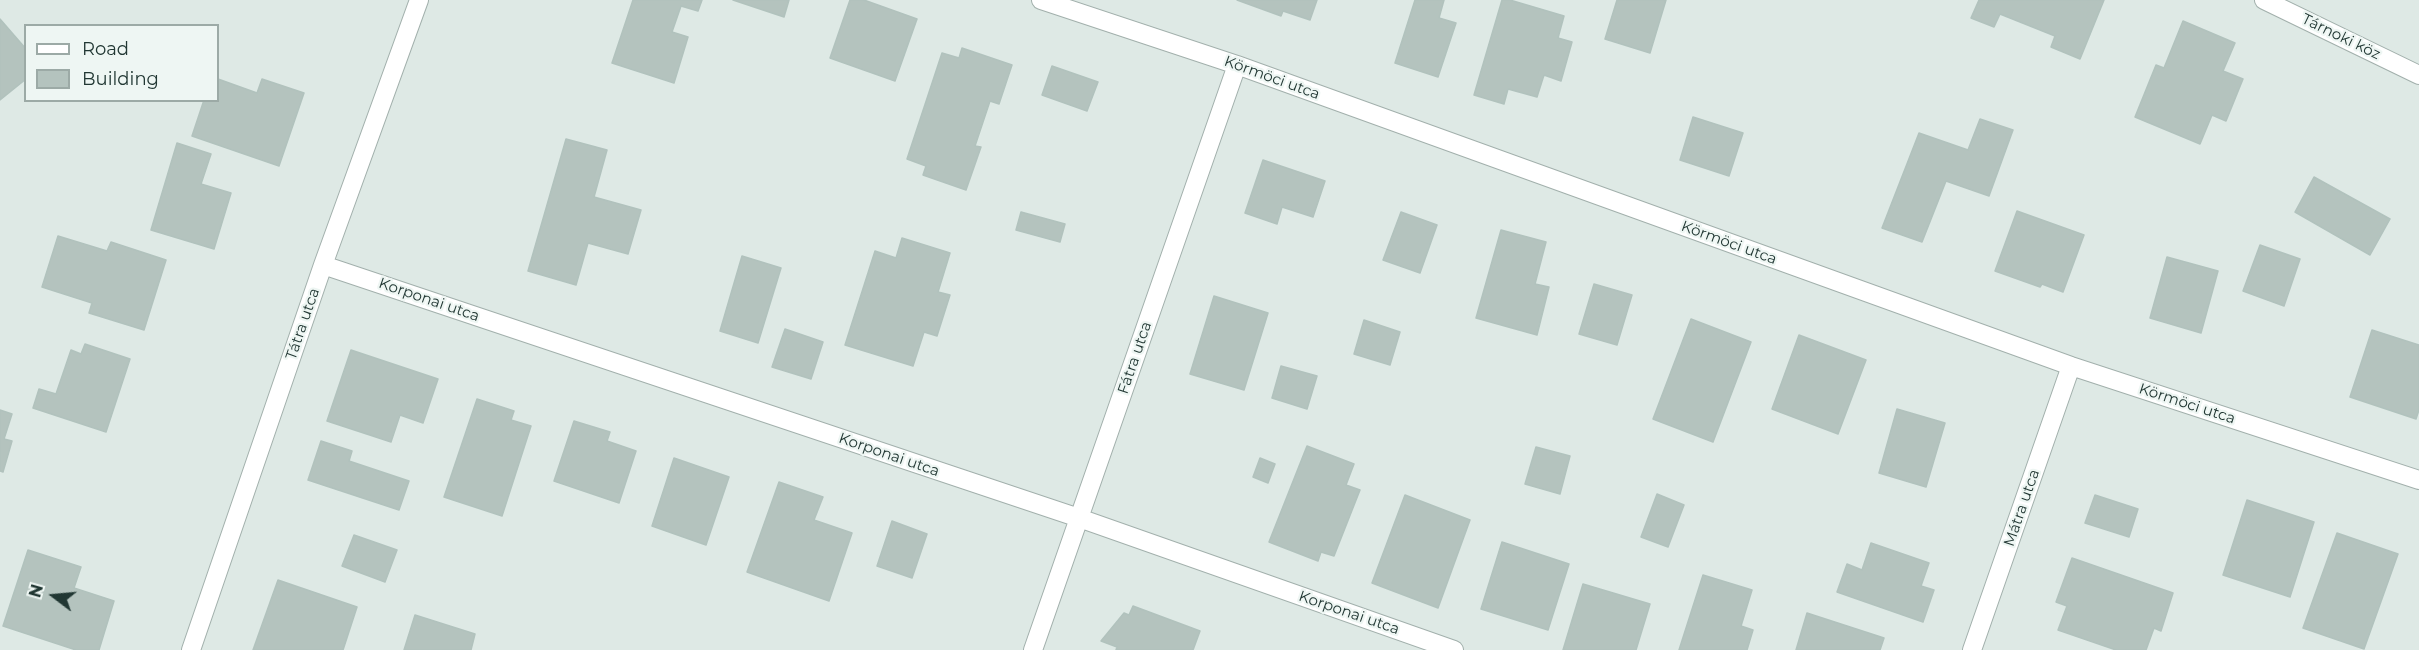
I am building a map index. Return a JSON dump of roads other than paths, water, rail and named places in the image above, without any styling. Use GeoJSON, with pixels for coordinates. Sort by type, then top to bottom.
{"type":"FeatureCollection","features":[{"type":"Feature","properties":{"kind":"street","name":"Tátra utca"},"geometry":{"type":"LineString","coordinates":[[191,650],[323,265],[419,0]]}},
{"type":"Feature","properties":{"kind":"street","name":"Körmöci utca"},"geometry":{"type":"LineString","coordinates":[[1041,0],[1237,65],[2071,366],[2419,480]]}},
{"type":"Feature","properties":{"kind":"street","name":"Tárnoki köz"},"geometry":{"type":"LineString","coordinates":[[2264,0],[2419,75]]}},
{"type":"Feature","properties":{"kind":"street","name":"Fátra utca"},"geometry":{"type":"LineString","coordinates":[[1033,650],[1237,65]]}},
{"type":"Feature","properties":{"kind":"street","name":"Korponai utca"},"geometry":{"type":"LineString","coordinates":[[323,265],[1079,518],[1454,650]]}},
{"type":"Feature","properties":{"kind":"street","name":"Mátra utca"},"geometry":{"type":"LineString","coordinates":[[1972,650],[2071,366]]}}]}
